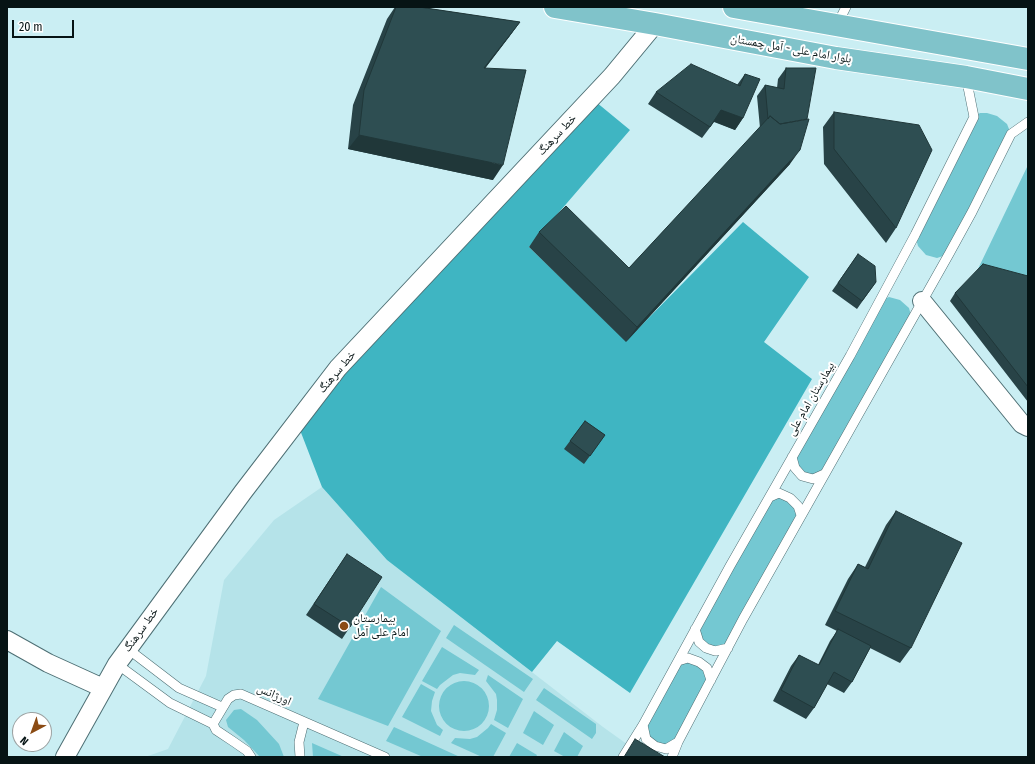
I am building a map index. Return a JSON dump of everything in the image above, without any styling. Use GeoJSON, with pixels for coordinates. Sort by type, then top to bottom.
{"type":"FeatureCollection","features":[{"type":"Feature","properties":{"kind":"main road","name":"بلوار امام علی - آمل چمستان"},"geometry":{"type":"LineString","coordinates":[[555,7],[836,58],[966,77],[1028,89]]}},
{"type":"Feature","properties":{"kind":"main road"},"geometry":{"type":"LineString","coordinates":[[734,7],[841,16],[1028,59]]}},
{"type":"Feature","properties":{"kind":"main road"},"geometry":{"type":"LineString","coordinates":[[836,58],[841,16]]}},
{"type":"Feature","properties":{"kind":"street","name":"خط سرهنگ"},"geometry":{"type":"LineString","coordinates":[[65,757],[117,664],[243,492],[338,368],[612,76],[655,24]]}},
{"type":"Feature","properties":{"kind":"street"},"geometry":{"type":"LineString","coordinates":[[922,301],[1022,424],[1028,427]]}},
{"type":"Feature","properties":{"kind":"street"},"geometry":{"type":"LineString","coordinates":[[7,640],[48,663],[103,688]]}},
{"type":"Feature","properties":{"kind":"lane","name":"بیمارستان امام علی"},"geometry":{"type":"LineString","coordinates":[[643,725],[792,456],[850,356],[915,235],[974,117],[966,77]]}},
{"type":"Feature","properties":{"kind":"lane"},"geometry":{"type":"LineString","coordinates":[[672,757],[678,742],[728,648],[801,515],[972,212],[1011,134],[1028,122]]}},
{"type":"Feature","properties":{"kind":"lane"},"geometry":{"type":"LineString","coordinates":[[792,456],[795,468],[802,476],[813,479],[824,474]]}},
{"type":"Feature","properties":{"kind":"lane"},"geometry":{"type":"LineString","coordinates":[[770,497],[779,493],[790,498],[798,506],[801,515]]}},
{"type":"Feature","properties":{"kind":"lane"},"geometry":{"type":"LineString","coordinates":[[696,630],[699,642],[706,648],[715,651],[728,648]]}},
{"type":"Feature","properties":{"kind":"lane"},"geometry":{"type":"LineString","coordinates":[[128,649],[179,688],[222,708]]}},
{"type":"Feature","properties":{"kind":"lane"},"geometry":{"type":"LineString","coordinates":[[678,661],[688,658],[699,662],[707,668],[711,680]]}},
{"type":"Feature","properties":{"kind":"lane"},"geometry":{"type":"LineString","coordinates":[[117,664],[170,703],[212,724],[216,730],[247,751],[251,757]]}},
{"type":"Feature","properties":{"kind":"lane","name":"اورژانس"},"geometry":{"type":"LineString","coordinates":[[212,724],[228,699],[234,695],[241,694],[384,757]]}},
{"type":"Feature","properties":{"kind":"lane"},"geometry":{"type":"LineString","coordinates":[[300,757],[299,742],[304,722]]}},
{"type":"Feature","properties":{"kind":"lane"},"geometry":{"type":"LineString","coordinates":[[643,725],[646,739],[655,746],[666,748],[678,742]]}},
{"type":"Feature","properties":{"kind":"lane"},"geometry":{"type":"LineString","coordinates":[[623,757],[643,725]]}},
{"type":"Feature","properties":{"kind":"shaded area"},"geometry":{"type":"Polygon","coordinates":[[[596,102],[630,130],[529,247],[626,341],[743,222],[809,277],[764,342],[812,379],[630,693],[557,641],[532,672],[387,560],[322,487],[300,430],[355,360],[596,102]]]}},
{"type":"Feature","properties":{"kind":"shaded area"},"geometry":{"type":"Polygon","coordinates":[[[980,113],[987,113],[997,116],[1007,124],[1011,134],[949,254],[937,258],[926,255],[918,246],[915,235],[974,117],[980,113]]]}},
{"type":"Feature","properties":{"kind":"shaded area"},"geometry":{"type":"Polygon","coordinates":[[[1028,165],[1028,285],[977,271],[1028,165]]]}},
{"type":"Feature","properties":{"kind":"shaded area"},"geometry":{"type":"Polygon","coordinates":[[[889,297],[900,300],[909,308],[912,319],[824,474],[802,476],[792,457],[879,301],[889,297]]]}},
{"type":"Feature","properties":{"kind":"shaded area","name":"بیمارستان امام علی آمل"},"geometry":{"type":"Polygon","coordinates":[[[322,487],[387,560],[603,727],[645,757],[145,757],[168,749],[206,676],[224,580],[274,520],[322,487]]]}},
{"type":"Feature","properties":{"kind":"shaded area"},"geometry":{"type":"Polygon","coordinates":[[[779,493],[801,515],[728,648],[706,648],[695,629],[770,497],[779,493]]]}},
{"type":"Feature","properties":{"kind":"shaded area"},"geometry":{"type":"Polygon","coordinates":[[[381,587],[441,631],[388,726],[318,699],[381,587]]]}},
{"type":"Feature","properties":{"kind":"shaded area"},"geometry":{"type":"Polygon","coordinates":[[[454,625],[533,679],[524,692],[446,638],[454,625]]]}},
{"type":"Feature","properties":{"kind":"shaded area"},"geometry":{"type":"Polygon","coordinates":[[[442,647],[479,670],[475,675],[460,673],[453,675],[437,689],[422,681],[442,647]]]}},
{"type":"Feature","properties":{"kind":"shaded area"},"geometry":{"type":"Polygon","coordinates":[[[678,661],[699,662],[711,680],[678,742],[655,746],[643,725],[678,661]]]}},
{"type":"Feature","properties":{"kind":"shaded area"},"geometry":{"type":"Polygon","coordinates":[[[488,675],[523,699],[508,728],[494,720],[497,710],[497,700],[496,694],[486,681],[488,675]]]}},
{"type":"Feature","properties":{"kind":"shaded area"},"geometry":{"type":"Polygon","coordinates":[[[464,681],[474,683],[482,688],[487,696],[489,706],[487,716],[482,724],[474,729],[464,731],[454,729],[446,724],[441,716],[439,706],[441,696],[446,688],[454,683],[464,681]]]}},
{"type":"Feature","properties":{"kind":"shaded area"},"geometry":{"type":"Polygon","coordinates":[[[421,684],[435,692],[431,711],[437,725],[443,730],[440,736],[402,717],[421,684]]]}},
{"type":"Feature","properties":{"kind":"shaded area"},"geometry":{"type":"Polygon","coordinates":[[[544,688],[596,724],[596,733],[592,739],[536,700],[544,688]]]}},
{"type":"Feature","properties":{"kind":"shaded area"},"geometry":{"type":"Polygon","coordinates":[[[241,709],[257,720],[279,744],[284,757],[260,757],[244,740],[228,727],[226,720],[234,710],[241,709]]]}},
{"type":"Feature","properties":{"kind":"shaded area"},"geometry":{"type":"Polygon","coordinates":[[[534,711],[554,725],[543,745],[523,733],[534,711]]]}},
{"type":"Feature","properties":{"kind":"shaded area"},"geometry":{"type":"Polygon","coordinates":[[[491,724],[506,733],[493,757],[482,757],[451,743],[455,738],[470,739],[477,737],[491,724]]]}},
{"type":"Feature","properties":{"kind":"shaded area"},"geometry":{"type":"Polygon","coordinates":[[[394,727],[460,757],[423,757],[386,741],[394,727]]]}},
{"type":"Feature","properties":{"kind":"shaded area"},"geometry":{"type":"Polygon","coordinates":[[[564,732],[583,746],[577,757],[565,757],[554,751],[564,732]]]}},
{"type":"Feature","properties":{"kind":"shaded area"},"geometry":{"type":"Polygon","coordinates":[[[312,743],[344,757],[313,757],[312,743]]]}},
{"type":"Feature","properties":{"kind":"shaded area"},"geometry":{"type":"Polygon","coordinates":[[[517,743],[537,755],[536,757],[509,757],[517,743]]]}},
{"type":"Feature","properties":{"kind":"building"},"geometry":{"type":"Polygon","coordinates":[[[396,7],[419,7],[520,22],[484,68],[526,70],[503,165],[359,135],[364,90],[396,7]]]}},
{"type":"Feature","properties":{"kind":"building"},"geometry":{"type":"Polygon","coordinates":[[[691,64],[740,86],[745,74],[760,79],[743,118],[721,110],[710,127],[656,92],[691,64]]]}},
{"type":"Feature","properties":{"kind":"building"},"geometry":{"type":"Polygon","coordinates":[[[786,68],[816,68],[807,119],[780,124],[770,116],[768,119],[765,85],[784,89],[786,68]]]}},
{"type":"Feature","properties":{"kind":"building"},"geometry":{"type":"Polygon","coordinates":[[[834,112],[919,125],[932,150],[896,228],[834,149],[834,112]]]}},
{"type":"Feature","properties":{"kind":"building"},"geometry":{"type":"Polygon","coordinates":[[[770,116],[780,124],[809,119],[800,150],[637,327],[539,232],[566,206],[629,268],[770,116]]]}},
{"type":"Feature","properties":{"kind":"building"},"geometry":{"type":"Polygon","coordinates":[[[858,254],[875,266],[876,282],[862,301],[838,283],[858,254]]]}},
{"type":"Feature","properties":{"kind":"building"},"geometry":{"type":"Polygon","coordinates":[[[983,264],[1028,276],[1028,387],[955,293],[983,264]]]}},
{"type":"Feature","properties":{"kind":"building"},"geometry":{"type":"Polygon","coordinates":[[[585,421],[605,435],[590,456],[570,441],[585,421]]]}},
{"type":"Feature","properties":{"kind":"building"},"geometry":{"type":"Polygon","coordinates":[[[896,511],[962,543],[911,648],[835,611],[858,564],[868,569],[896,511]]]}},
{"type":"Feature","properties":{"kind":"building"},"geometry":{"type":"Polygon","coordinates":[[[347,554],[382,577],[350,627],[314,604],[347,554]]]}},
{"type":"Feature","properties":{"kind":"building"},"geometry":{"type":"Polygon","coordinates":[[[838,629],[871,646],[852,682],[834,672],[814,708],[781,690],[799,655],[819,665],[838,629]]]}},
{"type":"Feature","properties":{"kind":"building"},"geometry":{"type":"Polygon","coordinates":[[[635,739],[665,757],[624,757],[635,739]]]}},
{"type":"Feature","properties":{"kind":"place","name":"بیمارستان امام علی آمل"},"geometry":{"type":"Point","coordinates":[344,626]}}]}
